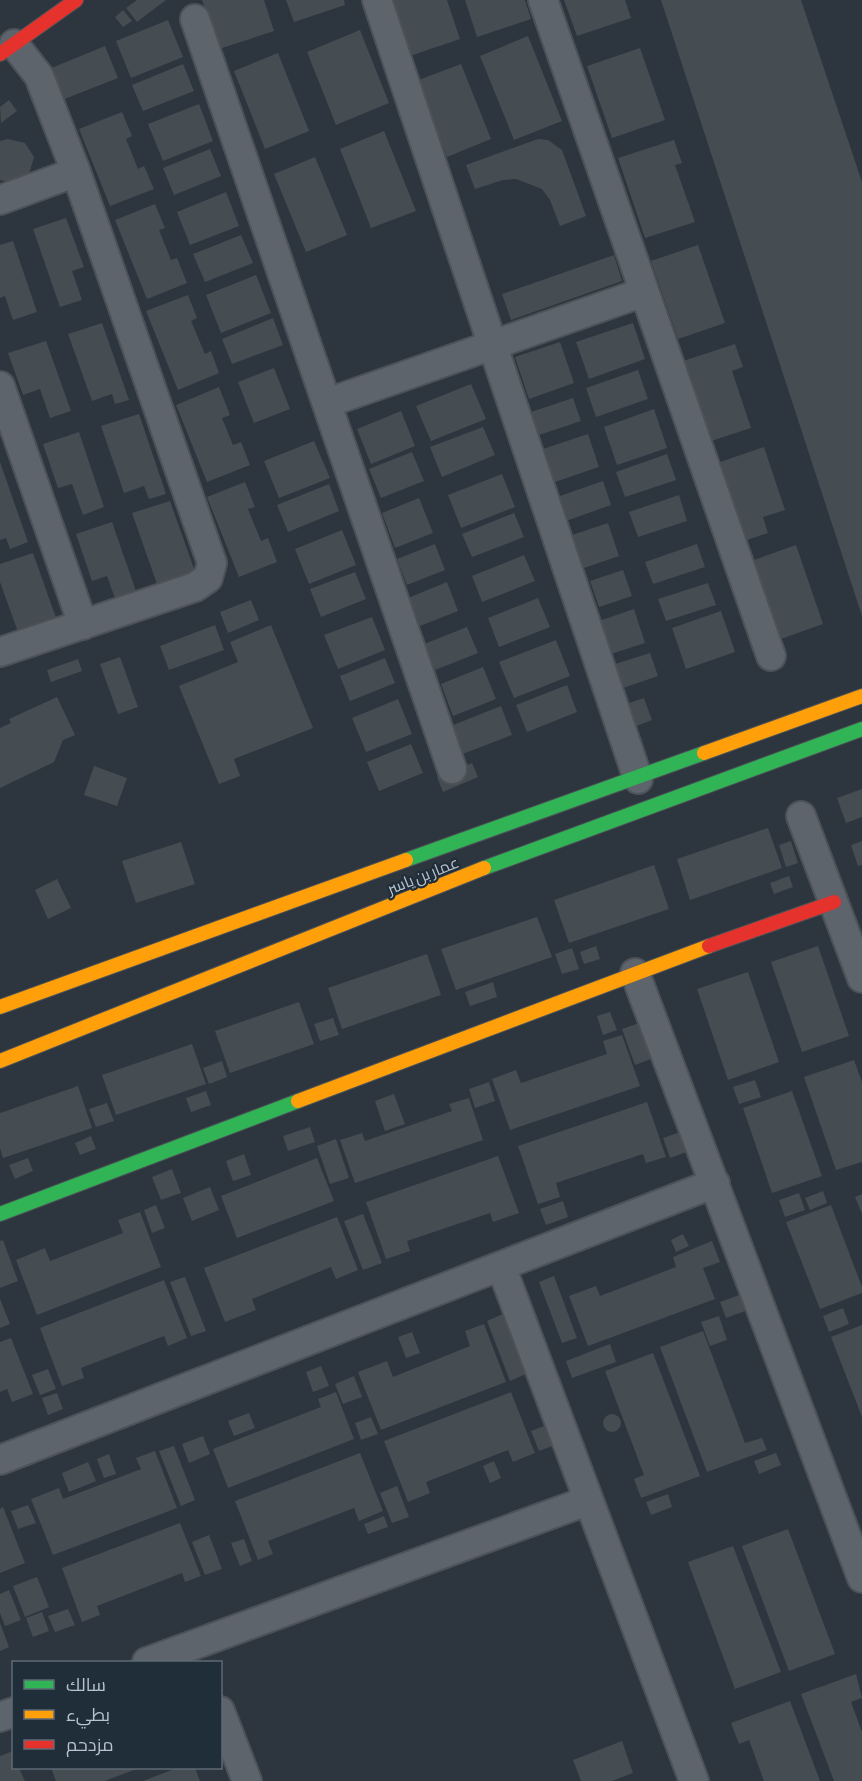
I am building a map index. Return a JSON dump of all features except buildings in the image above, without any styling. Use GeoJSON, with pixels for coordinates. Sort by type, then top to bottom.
{"type":"FeatureCollection","features":[{"type":"Feature","properties":{"kind":"street"},"geometry":{"type":"LineString","coordinates":[[0,652],[202,584],[208,578],[212,563],[76,172],[39,76],[7,49],[76,0]]}},
{"type":"Feature","properties":{"kind":"street"},"geometry":{"type":"LineString","coordinates":[[377,0],[638,778]]}},
{"type":"Feature","properties":{"kind":"street"},"geometry":{"type":"LineString","coordinates":[[543,0],[771,656]]}},
{"type":"Feature","properties":{"kind":"street"},"geometry":{"type":"LineString","coordinates":[[195,19],[452,769]]}},
{"type":"Feature","properties":{"kind":"street"},"geometry":{"type":"LineString","coordinates":[[0,200],[76,172]]}},
{"type":"Feature","properties":{"kind":"street"},"geometry":{"type":"LineString","coordinates":[[327,403],[492,343],[644,292]]}},
{"type":"Feature","properties":{"kind":"street"},"geometry":{"type":"LineString","coordinates":[[0,386],[83,625]]}},
{"type":"Feature","properties":{"kind":"street","name":"عمار بن ياسر"},"geometry":{"type":"LineString","coordinates":[[0,1007],[862,696]]}},
{"type":"Feature","properties":{"kind":"street","name":"عمار بن ياسر"},"geometry":{"type":"LineString","coordinates":[[0,1061],[552,841],[862,729]]}},
{"type":"Feature","properties":{"kind":"street"},"geometry":{"type":"LineString","coordinates":[[801,816],[862,978]]}},
{"type":"Feature","properties":{"kind":"street"},"geometry":{"type":"LineString","coordinates":[[552,841],[629,830]]}},
{"type":"Feature","properties":{"kind":"street"},"geometry":{"type":"LineString","coordinates":[[0,1214],[634,973],[834,902]]}},
{"type":"Feature","properties":{"kind":"street"},"geometry":{"type":"LineString","coordinates":[[634,973],[862,1578]]}},
{"type":"Feature","properties":{"kind":"street"},"geometry":{"type":"LineString","coordinates":[[0,1460],[715,1184]]}},
{"type":"Feature","properties":{"kind":"street"},"geometry":{"type":"LineString","coordinates":[[501,1266],[694,1781]]}},
{"type":"Feature","properties":{"kind":"street"},"geometry":{"type":"LineString","coordinates":[[154,1661],[199,1654],[587,1500]]}},
{"type":"Feature","properties":{"kind":"street"},"geometry":{"type":"LineString","coordinates":[[222,1716],[248,1781]]}},
{"type":"Feature","properties":{"kind":"traffic: fast"},"geometry":{"type":"LineString","coordinates":[[484,868],[862,729]]}},
{"type":"Feature","properties":{"kind":"traffic: fast"},"geometry":{"type":"LineString","coordinates":[[406,860],[704,753]]}},
{"type":"Feature","properties":{"kind":"traffic: fast"},"geometry":{"type":"LineString","coordinates":[[0,1214],[298,1101]]}},
{"type":"Feature","properties":{"kind":"traffic: slow"},"geometry":{"type":"LineString","coordinates":[[704,753],[862,696]]}},
{"type":"Feature","properties":{"kind":"traffic: slow"},"geometry":{"type":"LineString","coordinates":[[0,1007],[406,860]]}},
{"type":"Feature","properties":{"kind":"traffic: slow"},"geometry":{"type":"LineString","coordinates":[[0,1061],[484,868]]}},
{"type":"Feature","properties":{"kind":"traffic: slow"},"geometry":{"type":"LineString","coordinates":[[298,1101],[709,946]]}},
{"type":"Feature","properties":{"kind":"traffic: jam"},"geometry":{"type":"LineString","coordinates":[[0,54],[76,0]]}},
{"type":"Feature","properties":{"kind":"traffic: jam"},"geometry":{"type":"LineString","coordinates":[[709,946],[834,902]]}}]}
